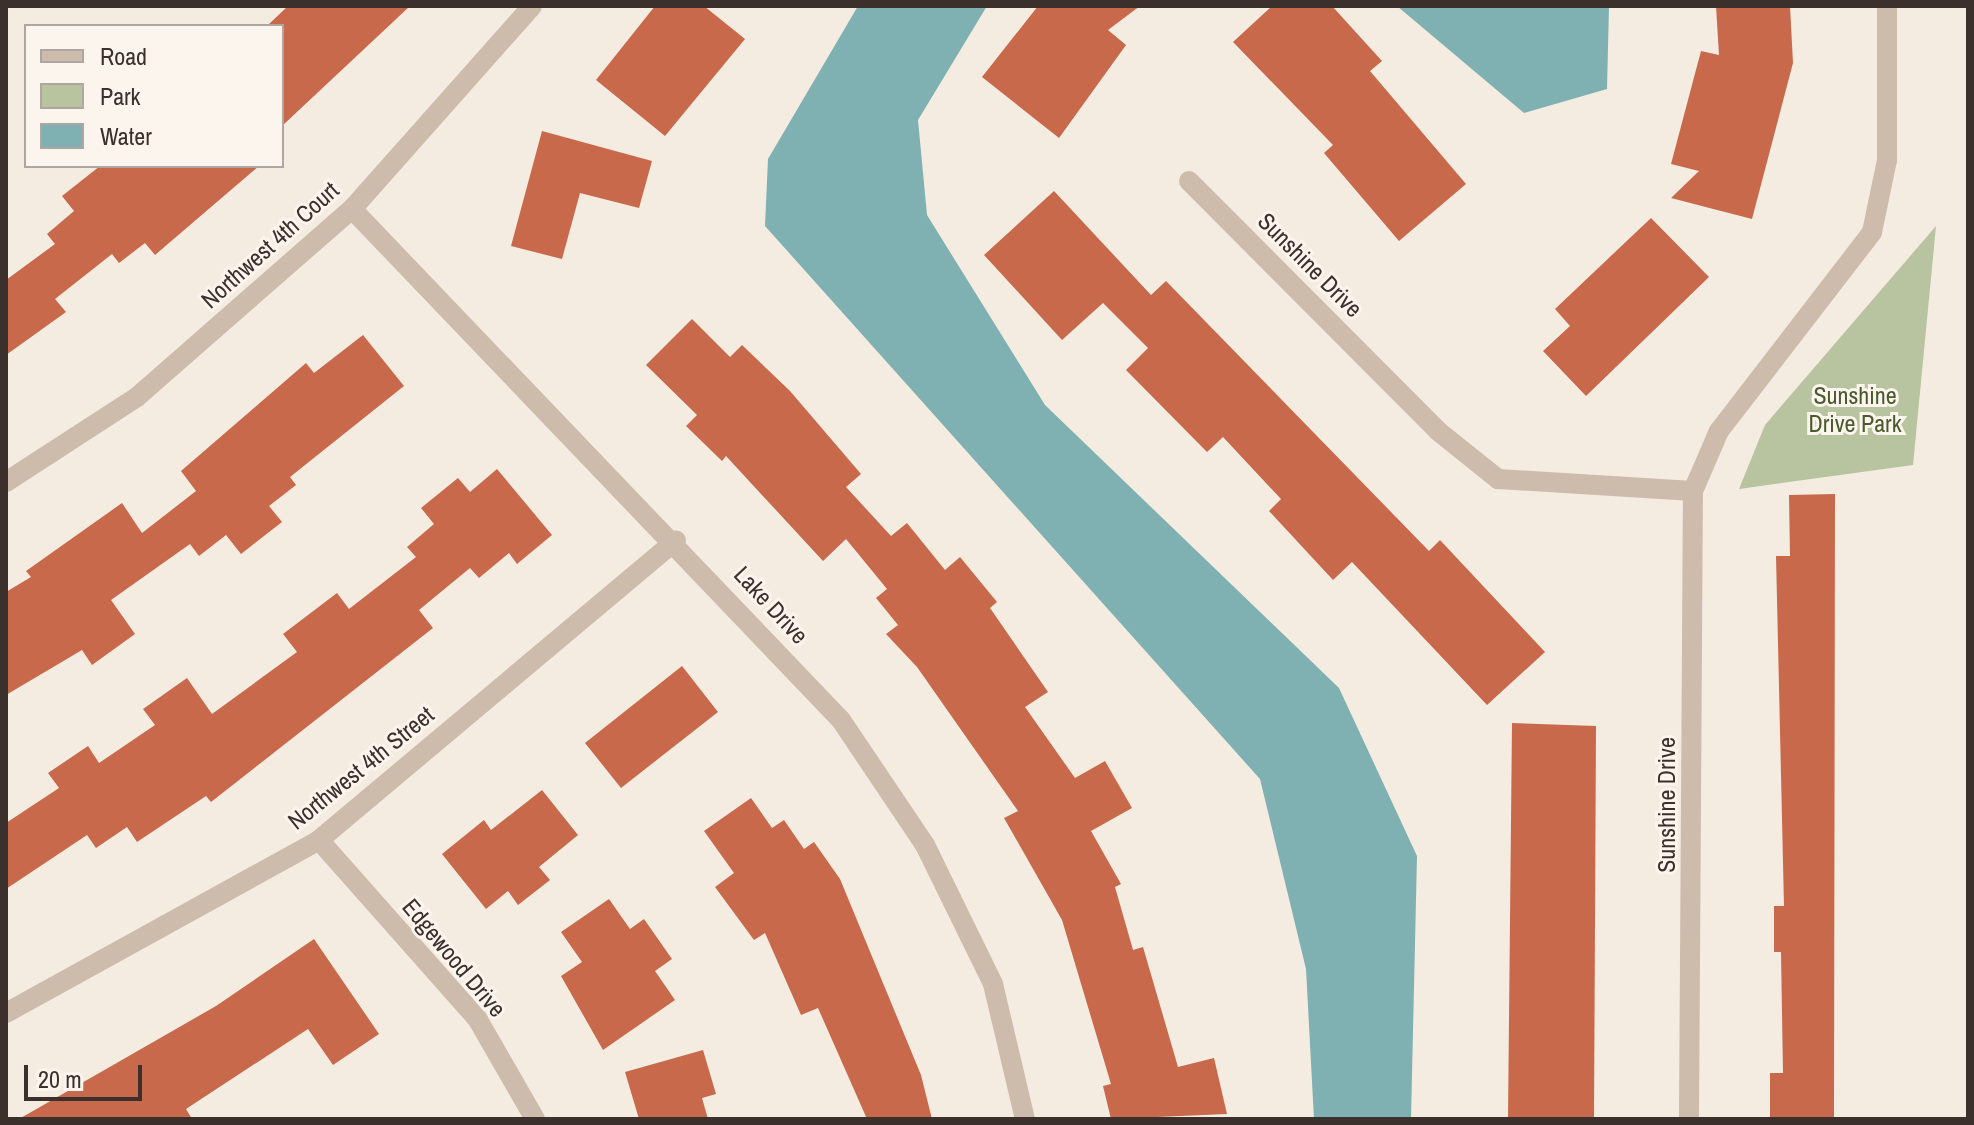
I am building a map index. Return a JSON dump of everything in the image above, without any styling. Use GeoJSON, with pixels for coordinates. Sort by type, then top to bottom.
{"type":"FeatureCollection","features":[{"type":"Feature","properties":{"kind":"street","name":"Northwest 4th Court"},"geometry":{"type":"LineString","coordinates":[[6,482],[137,397],[352,209],[532,6]]}},
{"type":"Feature","properties":{"kind":"street","name":"Sunshine Drive"},"geometry":{"type":"LineString","coordinates":[[1689,1119],[1693,491],[1719,431],[1872,232],[1887,160],[1887,6]]}},
{"type":"Feature","properties":{"kind":"street","name":"Sunshine Drive"},"geometry":{"type":"LineString","coordinates":[[1189,181],[1438,431],[1498,479],[1693,491]]}},
{"type":"Feature","properties":{"kind":"street","name":"Lake Drive"},"geometry":{"type":"LineString","coordinates":[[352,209],[676,540],[841,720],[925,845],[993,984],[1025,1119]]}},
{"type":"Feature","properties":{"kind":"street","name":"Northwest 4th Street"},"geometry":{"type":"LineString","coordinates":[[6,1013],[319,840],[676,540]]}},
{"type":"Feature","properties":{"kind":"street","name":"Edgewood Drive"},"geometry":{"type":"LineString","coordinates":[[319,840],[478,1020],[535,1119]]}},
{"type":"Feature","properties":{"kind":"green space","name":"Sunshine Drive Park"},"geometry":{"type":"Polygon","coordinates":[[[1936,226],[1913,465],[1739,489],[1765,425],[1936,226]]]}},
{"type":"Feature","properties":{"kind":"water"},"geometry":{"type":"Polygon","coordinates":[[[858,6],[987,6],[918,120],[927,215],[1045,405],[1339,688],[1417,856],[1411,1119],[1314,1119],[1306,969],[1260,779],[765,226],[768,159],[858,6]]]}},
{"type":"Feature","properties":{"kind":"water"},"geometry":{"type":"Polygon","coordinates":[[[1397,6],[1609,6],[1607,89],[1524,113],[1397,6]]]}},
{"type":"Feature","properties":{"kind":"building"},"geometry":{"type":"Polygon","coordinates":[[[288,6],[410,6],[284,124],[284,24],[269,24],[288,6]]]}},
{"type":"Feature","properties":{"kind":"building"},"geometry":{"type":"Polygon","coordinates":[[[655,6],[704,6],[745,39],[665,136],[596,80],[655,6]]]}},
{"type":"Feature","properties":{"kind":"building"},"geometry":{"type":"Polygon","coordinates":[[[1038,6],[1140,6],[1108,30],[1126,45],[1059,138],[982,77],[1038,6]]]}},
{"type":"Feature","properties":{"kind":"building"},"geometry":{"type":"Polygon","coordinates":[[[1272,6],[1332,6],[1382,61],[1370,71],[1466,184],[1399,241],[1324,153],[1333,145],[1233,42],[1272,6]]]}},
{"type":"Feature","properties":{"kind":"building"},"geometry":{"type":"Polygon","coordinates":[[[1716,6],[1790,6],[1793,63],[1752,219],[1671,198],[1699,171],[1671,164],[1701,51],[1719,55],[1716,6]]]}},
{"type":"Feature","properties":{"kind":"building"},"geometry":{"type":"Polygon","coordinates":[[[542,131],[652,161],[639,208],[580,193],[562,259],[511,246],[542,131]]]}},
{"type":"Feature","properties":{"kind":"building"},"geometry":{"type":"Polygon","coordinates":[[[97,168],[257,168],[155,255],[145,243],[119,263],[112,254],[55,299],[66,312],[6,355],[6,280],[55,244],[47,234],[74,211],[62,196],[97,168]]]}},
{"type":"Feature","properties":{"kind":"building"},"geometry":{"type":"Polygon","coordinates":[[[1054,191],[1151,295],[1166,281],[1429,551],[1440,540],[1545,652],[1487,705],[1352,562],[1333,580],[1269,511],[1281,499],[1223,437],[1207,452],[1126,370],[1148,348],[1103,303],[1062,340],[984,255],[1054,191]]]}},
{"type":"Feature","properties":{"kind":"building"},"geometry":{"type":"Polygon","coordinates":[[[1651,218],[1709,277],[1586,396],[1543,351],[1570,326],[1555,309],[1651,218]]]}},
{"type":"Feature","properties":{"kind":"building"},"geometry":{"type":"Polygon","coordinates":[[[692,319],[730,357],[742,345],[790,391],[861,474],[846,487],[891,536],[907,523],[945,570],[960,557],[997,602],[990,608],[1048,692],[1025,707],[1075,778],[1105,761],[1132,808],[1091,831],[1121,884],[1115,887],[1133,950],[1143,947],[1178,1067],[1214,1058],[1227,1114],[1111,1119],[1103,1086],[1111,1084],[1062,920],[1004,818],[1018,811],[917,667],[886,634],[898,625],[876,598],[887,589],[846,539],[823,561],[726,456],[722,461],[686,426],[697,415],[646,365],[692,319]]]}},
{"type":"Feature","properties":{"kind":"building"},"geometry":{"type":"Polygon","coordinates":[[[363,335],[404,386],[290,477],[296,485],[269,506],[282,522],[241,554],[226,535],[199,556],[190,544],[111,600],[135,634],[92,665],[82,650],[6,695],[6,592],[31,577],[26,571],[122,503],[142,533],[196,491],[181,471],[306,363],[314,373],[363,335]]]}},
{"type":"Feature","properties":{"kind":"building"},"geometry":{"type":"Polygon","coordinates":[[[497,469],[552,535],[517,564],[509,553],[479,578],[470,568],[419,610],[433,628],[211,802],[206,796],[137,842],[127,827],[96,848],[87,835],[6,889],[6,823],[59,788],[48,773],[88,746],[99,763],[155,725],[143,709],[187,678],[212,714],[297,652],[283,634],[337,593],[349,609],[416,557],[407,547],[434,524],[421,508],[458,478],[470,492],[497,469]]]}},
{"type":"Feature","properties":{"kind":"building"},"geometry":{"type":"Polygon","coordinates":[[[1835,494],[1834,1119],[1770,1119],[1770,1073],[1783,1073],[1781,952],[1774,952],[1774,906],[1784,906],[1776,556],[1790,556],[1789,495],[1835,494]]]}},
{"type":"Feature","properties":{"kind":"building"},"geometry":{"type":"Polygon","coordinates":[[[682,666],[718,712],[621,788],[585,743],[682,666]]]}},
{"type":"Feature","properties":{"kind":"building"},"geometry":{"type":"Polygon","coordinates":[[[1512,723],[1596,726],[1594,1119],[1508,1119],[1512,723]]]}},
{"type":"Feature","properties":{"kind":"building"},"geometry":{"type":"Polygon","coordinates":[[[542,790],[578,835],[539,867],[550,880],[518,905],[508,891],[486,909],[442,854],[484,820],[491,830],[542,790]]]}},
{"type":"Feature","properties":{"kind":"building"},"geometry":{"type":"Polygon","coordinates":[[[751,798],[772,828],[784,820],[804,849],[814,842],[840,879],[921,1075],[932,1119],[867,1119],[818,1008],[801,1015],[765,933],[754,940],[715,887],[734,873],[704,831],[751,798]]]}},
{"type":"Feature","properties":{"kind":"building"},"geometry":{"type":"Polygon","coordinates":[[[609,899],[630,929],[644,919],[672,959],[655,971],[675,1000],[603,1050],[561,976],[582,962],[561,932],[609,899]]]}},
{"type":"Feature","properties":{"kind":"building"},"geometry":{"type":"Polygon","coordinates":[[[314,939],[379,1034],[333,1065],[308,1029],[186,1109],[192,1119],[19,1119],[216,1006],[314,939]]]}},
{"type":"Feature","properties":{"kind":"building"},"geometry":{"type":"Polygon","coordinates":[[[703,1050],[716,1094],[702,1098],[708,1119],[639,1119],[625,1072],[703,1050]]]}}]}
